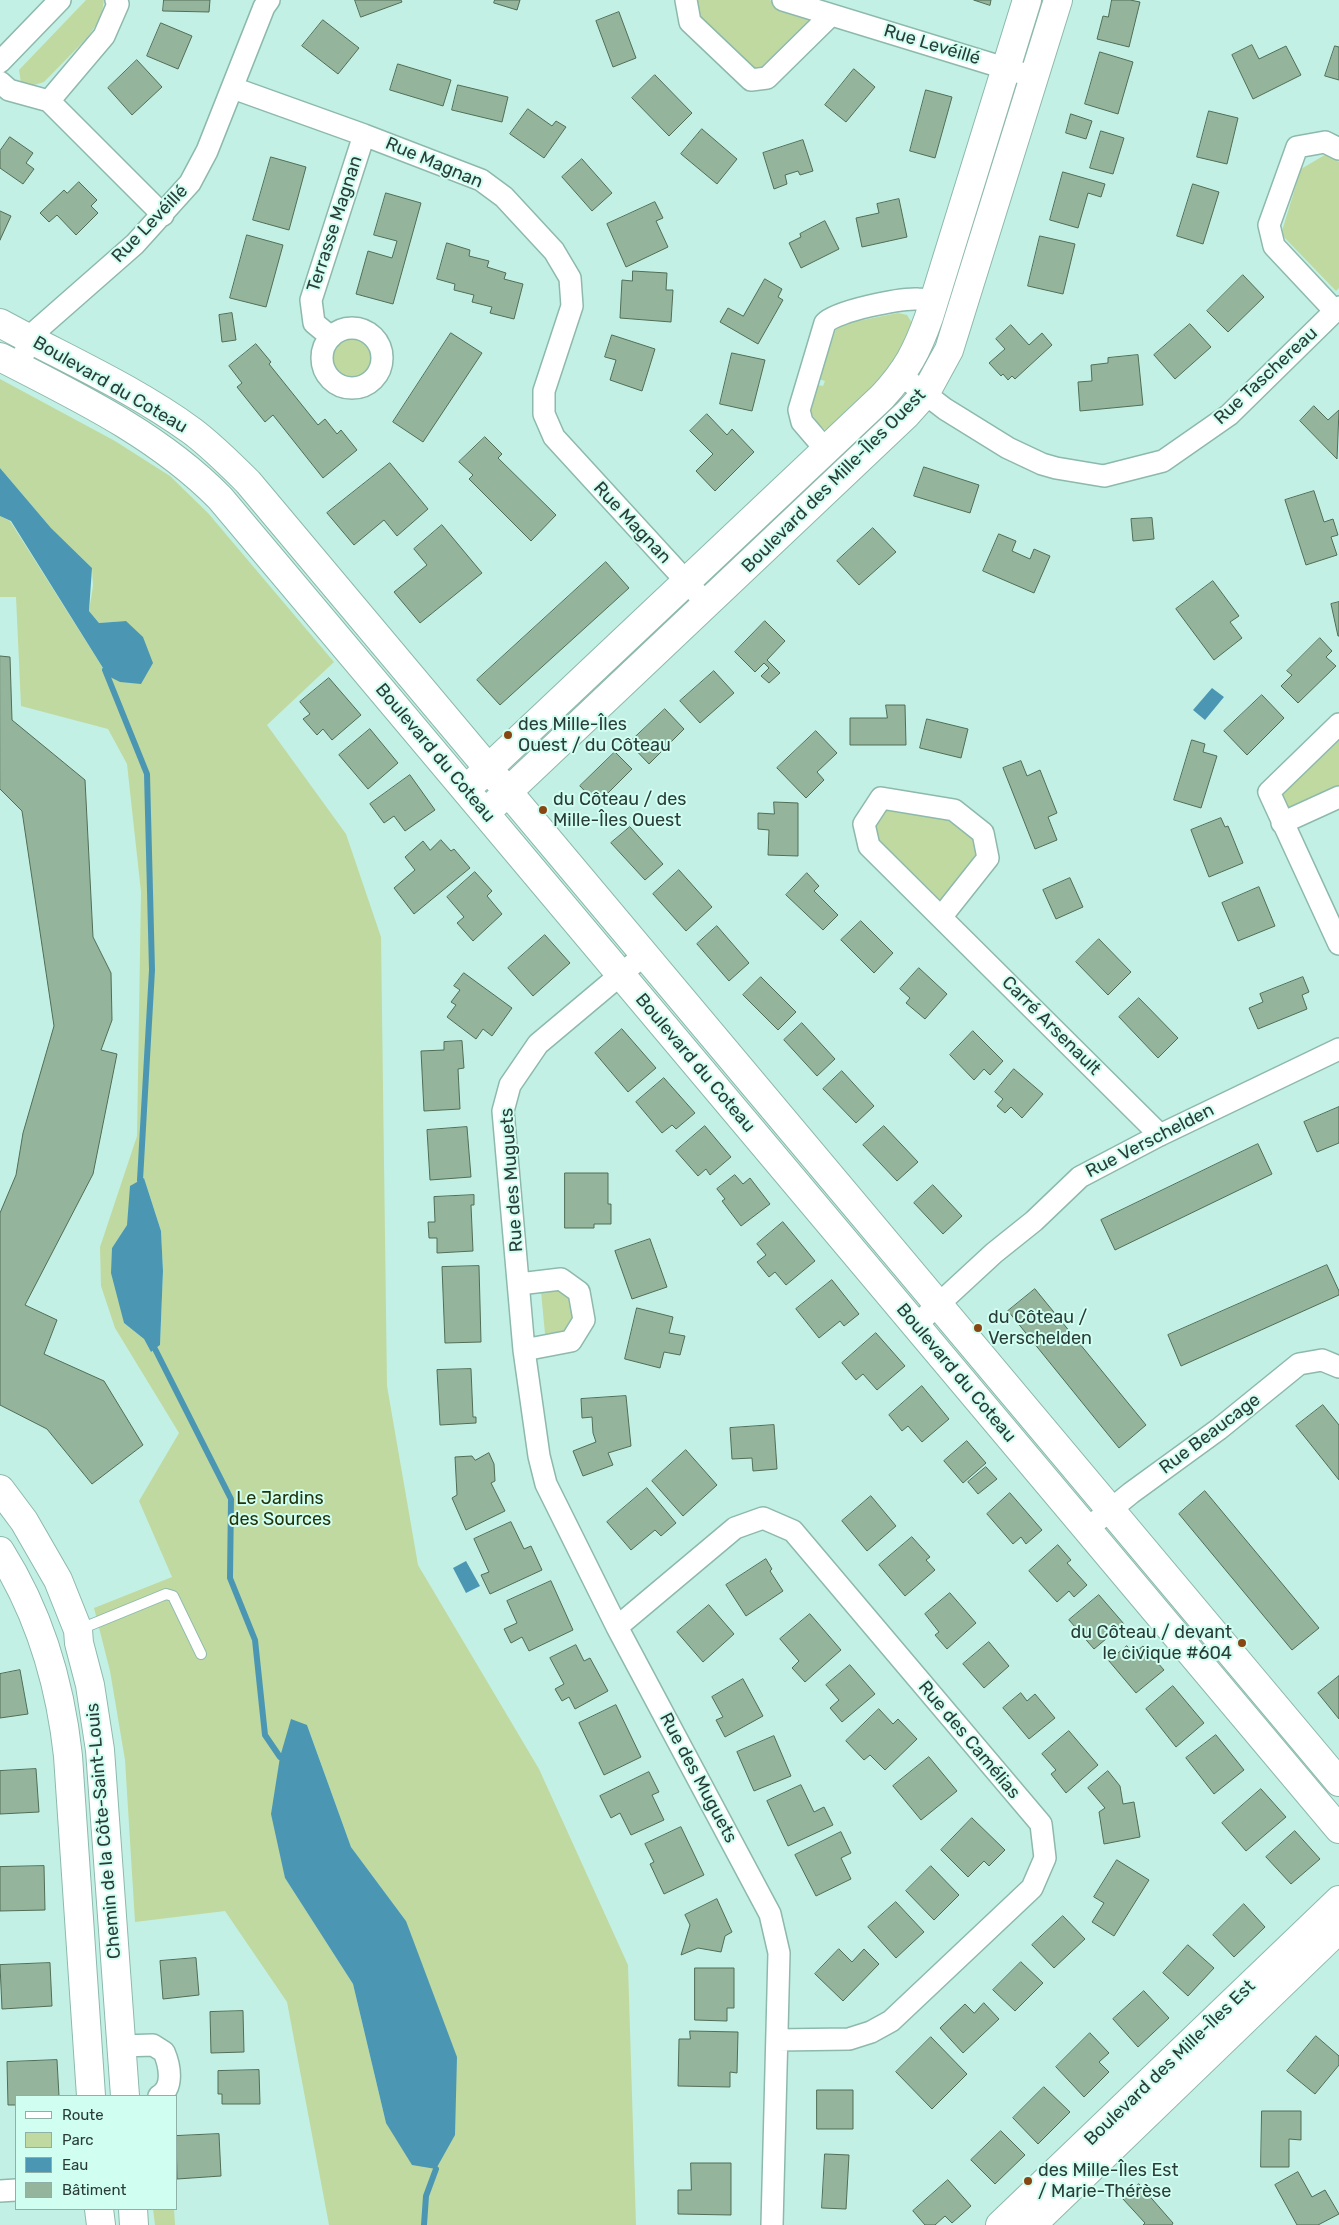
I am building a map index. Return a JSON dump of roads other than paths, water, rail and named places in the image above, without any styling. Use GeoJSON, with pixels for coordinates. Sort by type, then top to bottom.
{"type":"FeatureCollection","features":[{"type":"Feature","properties":{"kind":"street"},"geometry":{"type":"LineString","coordinates":[[0,62],[60,0]]}},
{"type":"Feature","properties":{"kind":"street"},"geometry":{"type":"LineString","coordinates":[[48,101],[104,36],[118,4],[116,0]]}},
{"type":"Feature","properties":{"kind":"street","name":"Rue Levéillé"},"geometry":{"type":"LineString","coordinates":[[9,361],[42,325],[135,244],[190,183],[207,151],[264,7],[269,0]]}},
{"type":"Feature","properties":{"kind":"street"},"geometry":{"type":"LineString","coordinates":[[686,0],[690,22],[751,80],[767,78],[831,15]]}},
{"type":"Feature","properties":{"kind":"street","name":"Rue Levéillé"},"geometry":{"type":"LineString","coordinates":[[783,0],[1034,77]]}},
{"type":"Feature","properties":{"kind":"street","name":"Boulevard des Mille-Îles Ouest"},"geometry":{"type":"LineString","coordinates":[[466,790],[902,376],[918,346],[934,302],[1027,0]]}},
{"type":"Feature","properties":{"kind":"street","name":"Boulevard des Mille-Îles Ouest"},"geometry":{"type":"LineString","coordinates":[[485,813],[897,424],[925,394],[949,350],[1058,0]]}},
{"type":"Feature","properties":{"kind":"street"},"geometry":{"type":"LineString","coordinates":[[0,82],[9,90],[48,101],[163,215]]}},
{"type":"Feature","properties":{"kind":"street","name":"Rue Magnan"},"geometry":{"type":"LineString","coordinates":[[233,88],[364,134],[481,180],[504,197],[554,251],[570,278],[572,306],[544,390],[544,414],[554,437],[707,604]]}},
{"type":"Feature","properties":{"kind":"street","name":"Terrasse Magnan"},"geometry":{"type":"LineString","coordinates":[[331,337],[314,323],[310,300],[364,134]]}},
{"type":"Feature","properties":{"kind":"street","name":"Rue Taschereau"},"geometry":{"type":"LineString","coordinates":[[902,376],[972,428],[1026,457],[1056,468],[1104,476],[1163,461],[1229,415],[1337,309],[1274,246],[1269,225],[1297,147],[1325,142],[1339,149]]}},
{"type":"Feature","properties":{"kind":"street","name":"Boulevard des Mille-Îles Ouest"},"geometry":{"type":"LineString","coordinates":[[826,450],[802,422],[799,410],[825,323],[829,318],[840,314],[903,300],[918,299],[934,302]]}},
{"type":"Feature","properties":{"kind":"street","name":"Boulevard du Coteau"},"geometry":{"type":"LineString","coordinates":[[0,323],[157,407],[194,432],[220,454],[264,500],[1339,1782]]}},
{"type":"Feature","properties":{"kind":"street","name":"Boulevard du Coteau"},"geometry":{"type":"LineString","coordinates":[[9,361],[145,436],[179,460],[206,484],[299,591],[1339,1829]]}},
{"type":"Feature","properties":{"kind":"street"},"geometry":{"type":"LineString","coordinates":[[1339,724],[1268,792],[1339,944]]}},
{"type":"Feature","properties":{"kind":"street"},"geometry":{"type":"LineString","coordinates":[[1282,823],[1339,797]]}},
{"type":"Feature","properties":{"kind":"street","name":"Carré Arsenault"},"geometry":{"type":"LineString","coordinates":[[942,916],[988,858],[983,833],[954,810],[881,798],[864,824],[869,846],[942,916],[1160,1135]]}},
{"type":"Feature","properties":{"kind":"street","name":"Rue des Muguets"},"geometry":{"type":"LineString","coordinates":[[644,955],[538,1044],[510,1085],[503,1111],[524,1350],[546,1484],[618,1626],[770,1914],[779,1953],[772,2225]]}},
{"type":"Feature","properties":{"kind":"street","name":"Rue Verschelden"},"geometry":{"type":"LineString","coordinates":[[916,1326],[1080,1177],[1160,1135],[1339,1049]]}},
{"type":"Feature","properties":{"kind":"street"},"geometry":{"type":"LineString","coordinates":[[519,1284],[561,1279],[579,1292],[584,1320],[571,1340],[524,1350]]}},
{"type":"Feature","properties":{"kind":"street","name":"Rue Beaucage"},"geometry":{"type":"LineString","coordinates":[[1087,1529],[1219,1429],[1299,1364],[1322,1360],[1339,1367]]}},
{"type":"Feature","properties":{"kind":"street","name":"Chemin de la Côte-Saint-Louis"},"geometry":{"type":"LineString","coordinates":[[4,1501],[50,1566],[78,1630],[79,1643],[94,1702],[100,1750],[125,2095]]}},
{"type":"Feature","properties":{"kind":"street","name":"Rue des Camélias"},"geometry":{"type":"LineString","coordinates":[[618,1626],[735,1528],[763,1518],[793,1531],[1041,1824],[1045,1858],[1032,1888],[891,2021],[871,2032],[849,2039],[777,2040]]}},
{"type":"Feature","properties":{"kind":"street","name":"Chemin de la Côte-Saint-Louis"},"geometry":{"type":"LineString","coordinates":[[0,1551],[18,1582],[38,1624],[55,1676],[61,1703],[68,1756],[91,2095]]}},
{"type":"Feature","properties":{"kind":"street","name":"Boulevard des Mille-Îles Est"},"geometry":{"type":"LineString","coordinates":[[1019,2221],[1339,1900]]}},
{"type":"Feature","properties":{"kind":"street","name":"Boulevard des Mille-Îles Est"},"geometry":{"type":"LineString","coordinates":[[1019,2221],[1339,1929]]}},
{"type":"Feature","properties":{"kind":"street"},"geometry":{"type":"LineString","coordinates":[[121,2046],[153,2045],[164,2052],[168,2064],[169,2080],[164,2093],[160,2095]]}},
{"type":"Feature","properties":{"kind":"street"},"geometry":{"type":"LineString","coordinates":[[0,2191],[15,2190]]}},
{"type":"Feature","properties":{"kind":"street"},"geometry":{"type":"LineString","coordinates":[[99,2210],[101,2225]]}},
{"type":"Feature","properties":{"kind":"street"},"geometry":{"type":"LineString","coordinates":[[132,2210],[134,2225]]}},
{"type":"Feature","properties":{"kind":"lane"},"geometry":{"type":"LineString","coordinates":[[78,1630],[166,1594],[173,1596],[201,1654]]}},
{"type":"Feature","properties":{"kind":"water"},"geometry":{"type":"Polygon","coordinates":[[[0,468],[51,528],[92,568],[89,611],[99,623],[126,621],[143,637],[153,663],[141,684],[120,682],[108,676],[11,521],[0,516],[0,468]]]}},
{"type":"Feature","properties":{"kind":"water"},"geometry":{"type":"Polygon","coordinates":[[[1212,688],[1224,697],[1205,720],[1193,710],[1212,688]]]}},
{"type":"Feature","properties":{"kind":"water"},"geometry":{"type":"Polygon","coordinates":[[[144,1178],[161,1231],[163,1271],[160,1345],[151,1352],[144,1339],[124,1323],[111,1273],[112,1248],[127,1225],[130,1186],[144,1178]]]}},
{"type":"Feature","properties":{"kind":"water"},"geometry":{"type":"Polygon","coordinates":[[[466,1561],[480,1586],[466,1593],[453,1568],[466,1561]]]}},
{"type":"Feature","properties":{"kind":"water"},"geometry":{"type":"Polygon","coordinates":[[[291,1719],[307,1725],[351,1847],[406,1921],[457,2057],[455,2135],[436,2169],[412,2165],[386,2123],[353,1984],[285,1878],[271,1814],[280,1757],[291,1719]]]}},
{"type":"Feature","properties":{"kind":"waterway"},"geometry":{"type":"LineString","coordinates":[[105,670],[147,774],[152,970],[140,1180]]}},
{"type":"Feature","properties":{"kind":"waterway"},"geometry":{"type":"LineString","coordinates":[[155,1349],[231,1499],[230,1578],[255,1640],[265,1735],[280,1757]]}},
{"type":"Feature","properties":{"kind":"waterway"},"geometry":{"type":"LineString","coordinates":[[424,2225],[426,2196],[436,2169]]}},
{"type":"Feature","properties":{"kind":"place","name":"des Mille-Îles Ouest / du Côteau"},"geometry":{"type":"Point","coordinates":[508,735]}},
{"type":"Feature","properties":{"kind":"place","name":"du Côteau / des Mille-Îles Ouest"},"geometry":{"type":"Point","coordinates":[543,810]}},
{"type":"Feature","properties":{"kind":"place","name":"du Côteau / Verschelden"},"geometry":{"type":"Point","coordinates":[978,1328]}},
{"type":"Feature","properties":{"kind":"place","name":"du Côteau / devant le civique #604"},"geometry":{"type":"Point","coordinates":[1242,1643]}},
{"type":"Feature","properties":{"kind":"place","name":"des Mille-Îles Est / Marie-Thérèse"},"geometry":{"type":"Point","coordinates":[1028,2181]}},
{"type":"Feature","properties":{"kind":"park label","name":"Le Jardins des Sources"},"geometry":{"type":"Point","coordinates":[280,1509]}}]}
